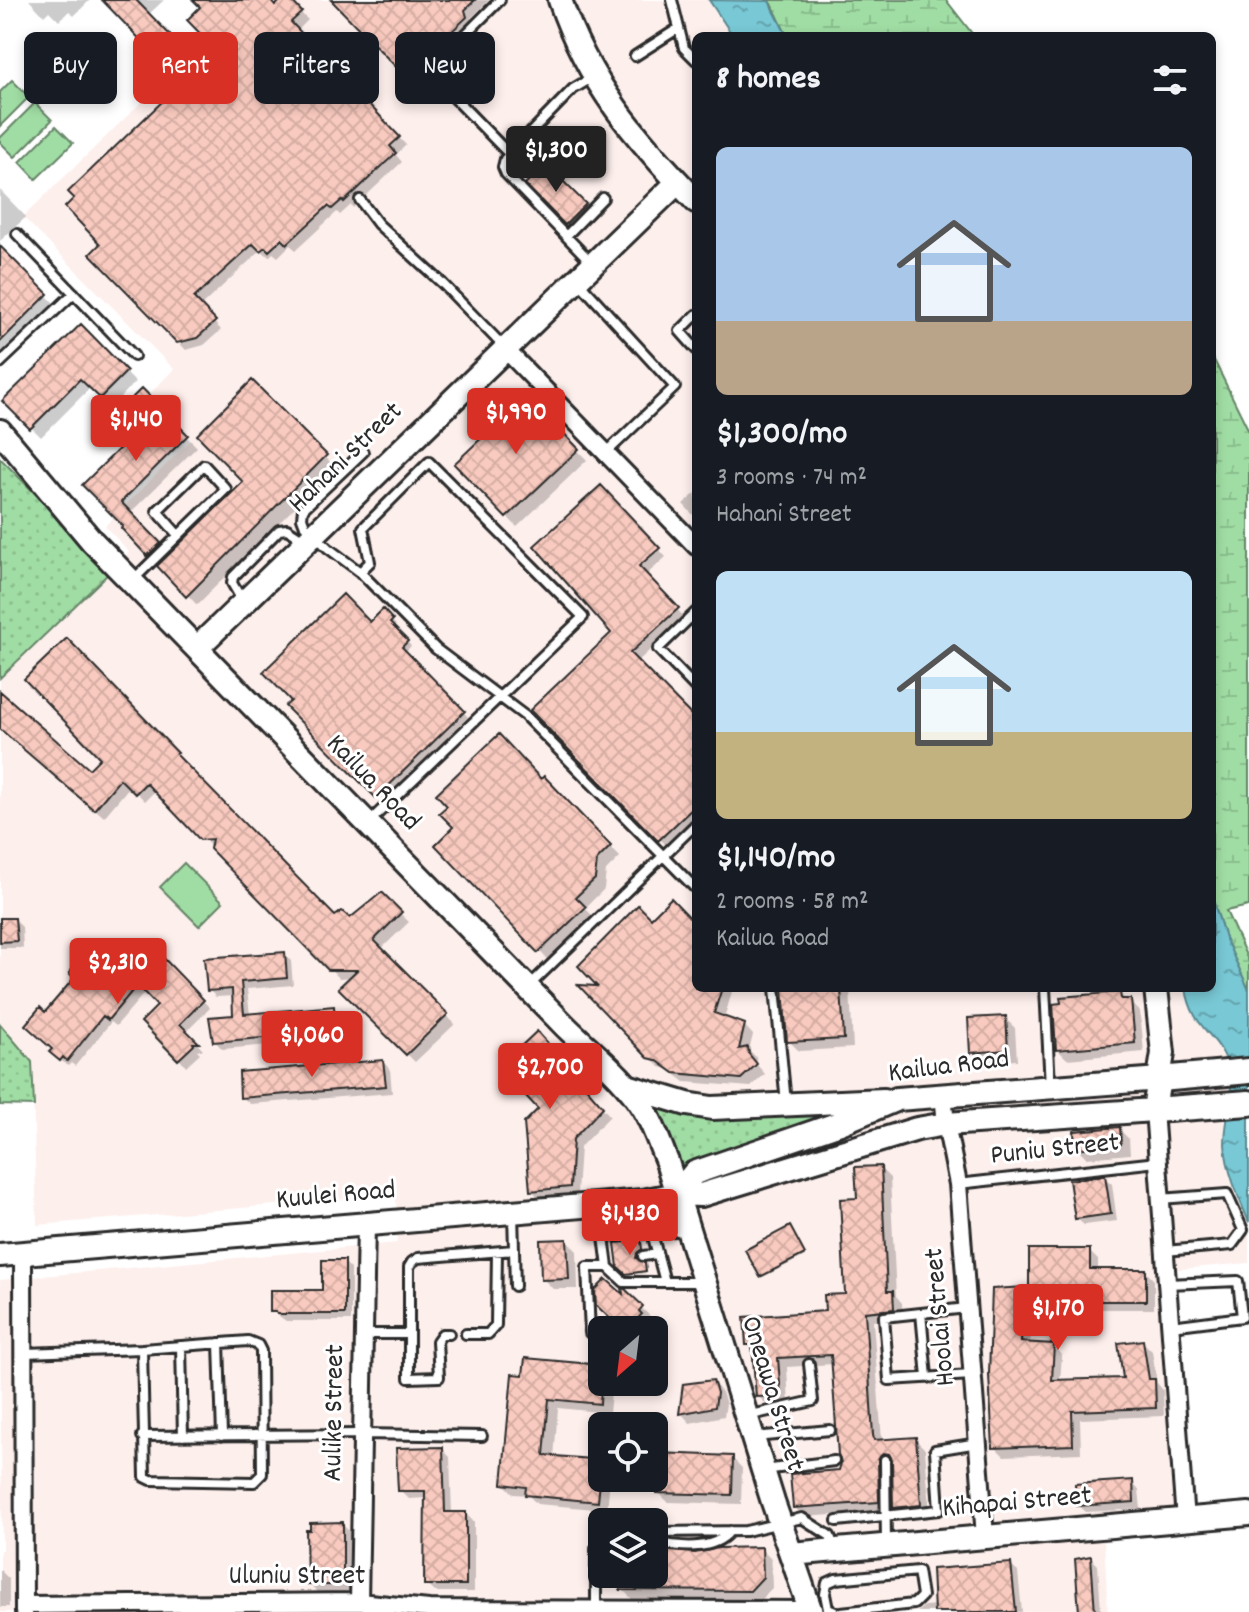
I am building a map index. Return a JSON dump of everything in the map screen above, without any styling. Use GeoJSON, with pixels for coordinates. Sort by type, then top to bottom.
{"type":"FeatureCollection","features":[{"type":"Feature","properties":{"kind":"main road"},"geometry":{"type":"LineString","coordinates":[[560,0],[594,76],[628,128],[692,197]]}},
{"type":"Feature","properties":{"kind":"main road","name":"Hahani Street"},"geometry":{"type":"LineString","coordinates":[[197,648],[678,182]]}},
{"type":"Feature","properties":{"kind":"main road","name":"Kailua Road"},"geometry":{"type":"LineString","coordinates":[[0,431],[92,541],[627,1086],[652,1125],[677,1194]]}},
{"type":"Feature","properties":{"kind":"main road"},"geometry":{"type":"LineString","coordinates":[[1154,1110],[1163,1053],[1156,992]]}},
{"type":"Feature","properties":{"kind":"main road","name":"Kailua Road"},"geometry":{"type":"LineString","coordinates":[[677,1194],[696,1172],[840,1123],[897,1099],[1238,1072]]}},
{"type":"Feature","properties":{"kind":"main road"},"geometry":{"type":"LineString","coordinates":[[627,1086],[712,1108],[897,1099]]}},
{"type":"Feature","properties":{"kind":"main road","name":"Kailua Road"},"geometry":{"type":"LineString","coordinates":[[677,1194],[701,1195],[917,1129],[946,1124],[1239,1104]]}},
{"type":"Feature","properties":{"kind":"main road","name":"Kuulei Road"},"geometry":{"type":"LineString","coordinates":[[0,1255],[600,1205],[677,1194]]}},
{"type":"Feature","properties":{"kind":"main road","name":"Oneawa Street"},"geometry":{"type":"LineString","coordinates":[[677,1194],[810,1611]]}},
{"type":"Feature","properties":{"kind":"main road","name":"Kihapai Street"},"geometry":{"type":"LineString","coordinates":[[791,1554],[1249,1514]]}},
{"type":"Feature","properties":{"kind":"street"},"geometry":{"type":"LineString","coordinates":[[506,350],[692,542]]}},
{"type":"Feature","properties":{"kind":"street","name":"Hoolai Street"},"geometry":{"type":"LineString","coordinates":[[943,1094],[958,1184],[985,1537]]}},
{"type":"Feature","properties":{"kind":"street"},"geometry":{"type":"LineString","coordinates":[[1154,1110],[1185,1520]]}},
{"type":"Feature","properties":{"kind":"street","name":"Aulike Street"},"geometry":{"type":"LineString","coordinates":[[359,1602],[366,1224]]}},
{"type":"Feature","properties":{"kind":"street"},"geometry":{"type":"LineString","coordinates":[[23,1255],[24,1608]]}},
{"type":"Feature","properties":{"kind":"street","name":"Uluniu Street"},"geometry":{"type":"LineString","coordinates":[[24,1608],[293,1608],[359,1602],[429,1611],[810,1611]]}},
{"type":"Feature","properties":{"kind":"lane"},"geometry":{"type":"LineString","coordinates":[[500,0],[436,64],[433,71],[434,77],[510,155]]}},
{"type":"Feature","properties":{"kind":"lane"},"geometry":{"type":"LineString","coordinates":[[672,0],[684,48],[692,56]]}},
{"type":"Feature","properties":{"kind":"lane"},"geometry":{"type":"LineString","coordinates":[[635,56],[679,28]]}},
{"type":"Feature","properties":{"kind":"lane"},"geometry":{"type":"LineString","coordinates":[[594,76],[573,89],[503,163],[504,171],[566,236],[586,272],[675,387],[606,453]]}},
{"type":"Feature","properties":{"kind":"lane"},"geometry":{"type":"LineString","coordinates":[[566,236],[603,198]]}},
{"type":"Feature","properties":{"kind":"lane"},"geometry":{"type":"LineString","coordinates":[[360,200],[378,224],[441,282],[506,350]]}},
{"type":"Feature","properties":{"kind":"lane"},"geometry":{"type":"LineString","coordinates":[[17,234],[134,356]]}},
{"type":"Feature","properties":{"kind":"lane"},"geometry":{"type":"LineString","coordinates":[[0,363],[74,293]]}},
{"type":"Feature","properties":{"kind":"lane"},"geometry":{"type":"LineString","coordinates":[[692,319],[680,331],[692,344]]}},
{"type":"Feature","properties":{"kind":"lane"},"geometry":{"type":"LineString","coordinates":[[363,452],[303,509],[302,518],[309,537],[360,572],[436,649],[525,716],[692,885]]}},
{"type":"Feature","properties":{"kind":"lane"},"geometry":{"type":"LineString","coordinates":[[360,572],[370,562],[363,528],[429,462],[583,617],[368,823]]}},
{"type":"Feature","properties":{"kind":"lane"},"geometry":{"type":"LineString","coordinates":[[131,581],[226,489],[204,465],[157,511],[178,535]]}},
{"type":"Feature","properties":{"kind":"lane"},"geometry":{"type":"LineString","coordinates":[[692,616],[658,649],[692,684]]}},
{"type":"Feature","properties":{"kind":"lane"},"geometry":{"type":"LineString","coordinates":[[527,987],[692,828]]}},
{"type":"Feature","properties":{"kind":"lane"},"geometry":{"type":"LineString","coordinates":[[775,992],[787,1105]]}},
{"type":"Feature","properties":{"kind":"lane"},"geometry":{"type":"LineString","coordinates":[[1045,992],[1050,1087]]}},
{"type":"Feature","properties":{"kind":"lane","name":"Puniu Street"},"geometry":{"type":"LineString","coordinates":[[958,1184],[1157,1162]]}},
{"type":"Feature","properties":{"kind":"lane"},"geometry":{"type":"LineString","coordinates":[[1160,1199],[1227,1194],[1243,1230],[1232,1245],[1164,1251]]}},
{"type":"Feature","properties":{"kind":"lane"},"geometry":{"type":"LineString","coordinates":[[600,1205],[607,1263],[624,1282],[704,1282]]}},
{"type":"Feature","properties":{"kind":"lane"},"geometry":{"type":"LineString","coordinates":[[513,1212],[515,1286]]}},
{"type":"Feature","properties":{"kind":"lane"},"geometry":{"type":"LineString","coordinates":[[604,1237],[688,1230]]}},
{"type":"Feature","properties":{"kind":"lane"},"geometry":{"type":"LineString","coordinates":[[652,1233],[665,1282]]}},
{"type":"Feature","properties":{"kind":"lane"},"geometry":{"type":"LineString","coordinates":[[497,1252],[496,1325],[488,1334],[442,1334],[437,1341],[439,1377],[409,1378],[409,1267],[412,1262],[418,1258],[514,1250]]}},
{"type":"Feature","properties":{"kind":"lane"},"geometry":{"type":"LineString","coordinates":[[643,1256],[657,1254]]}},
{"type":"Feature","properties":{"kind":"lane"},"geometry":{"type":"LineString","coordinates":[[589,1316],[587,1267],[617,1258]]}},
{"type":"Feature","properties":{"kind":"lane"},"geometry":{"type":"LineString","coordinates":[[1167,1284],[1238,1281],[1242,1317],[1170,1326]]}},
{"type":"Feature","properties":{"kind":"lane"},"geometry":{"type":"LineString","coordinates":[[967,1308],[884,1317],[889,1380],[972,1375]]}},
{"type":"Feature","properties":{"kind":"lane"},"geometry":{"type":"LineString","coordinates":[[921,1313],[927,1377]]}},
{"type":"Feature","properties":{"kind":"lane"},"geometry":{"type":"LineString","coordinates":[[364,1334],[409,1334]]}},
{"type":"Feature","properties":{"kind":"lane"},"geometry":{"type":"LineString","coordinates":[[23,1353],[253,1342],[261,1351],[262,1474],[254,1482],[147,1479],[143,1475],[142,1349]]}},
{"type":"Feature","properties":{"kind":"lane"},"geometry":{"type":"LineString","coordinates":[[219,1343],[222,1436]]}},
{"type":"Feature","properties":{"kind":"lane"},"geometry":{"type":"LineString","coordinates":[[181,1346],[183,1436]]}},
{"type":"Feature","properties":{"kind":"lane"},"geometry":{"type":"LineString","coordinates":[[749,1426],[813,1401],[809,1364]]}},
{"type":"Feature","properties":{"kind":"lane"},"geometry":{"type":"LineString","coordinates":[[749,1426],[830,1430]]}},
{"type":"Feature","properties":{"kind":"lane"},"geometry":{"type":"LineString","coordinates":[[142,1436],[482,1436]]}},
{"type":"Feature","properties":{"kind":"lane"},"geometry":{"type":"LineString","coordinates":[[837,1521],[939,1510],[935,1450],[978,1443]]}},
{"type":"Feature","properties":{"kind":"lane"},"geometry":{"type":"LineString","coordinates":[[885,1460],[887,1546]]}},
{"type":"Feature","properties":{"kind":"lane"},"geometry":{"type":"LineString","coordinates":[[763,1470],[834,1461]]}},
{"type":"Feature","properties":{"kind":"lane"},"geometry":{"type":"LineString","coordinates":[[668,1532],[746,1531],[802,1518],[830,1536],[834,1550]]}},
{"type":"Feature","properties":{"kind":"lane"},"geometry":{"type":"LineString","coordinates":[[668,1543],[712,1545],[722,1541],[730,1531]]}},
{"type":"Feature","properties":{"kind":"lane"},"geometry":{"type":"LineString","coordinates":[[835,1612],[828,1609],[825,1594],[827,1583],[836,1579],[918,1571],[922,1596],[914,1604],[841,1612]]}},
{"type":"Feature","properties":{"kind":"lane"},"geometry":{"type":"LineString","coordinates":[[596,1588],[596,1610]]}},
{"type":"Feature","properties":{"kind":"shaded area"},"geometry":{"type":"Polygon","coordinates":[[[247,0],[709,0],[730,32],[692,32],[692,992],[1186,992],[1188,1004],[1202,1028],[1222,1048],[1230,1071],[1242,1205],[1249,1222],[1249,1263],[1157,1271],[1178,1511],[1103,1520],[1108,1612],[0,1612],[0,1280],[397,1243],[396,1195],[37,1225],[32,1062],[0,1024],[0,678],[129,552],[105,526],[191,440],[148,396],[174,369],[23,217],[140,104],[238,104],[238,32],[214,32],[247,0]]]}},
{"type":"Feature","properties":{"kind":"green space"},"geometry":{"type":"Polygon","coordinates":[[[767,0],[946,0],[971,32],[785,32],[767,0]]]}},
{"type":"Feature","properties":{"kind":"green space"},"geometry":{"type":"Polygon","coordinates":[[[12,80],[24,92],[24,102],[0,126],[0,92],[12,80]]]}},
{"type":"Feature","properties":{"kind":"green space"},"geometry":{"type":"Polygon","coordinates":[[[34,104],[52,120],[15,157],[0,142],[0,138],[34,104]]]}},
{"type":"Feature","properties":{"kind":"green space"},"geometry":{"type":"Polygon","coordinates":[[[56,126],[73,143],[36,179],[20,162],[56,126]]]}},
{"type":"Feature","properties":{"kind":"green space"},"geometry":{"type":"Polygon","coordinates":[[[1216,364],[1249,431],[1249,906],[1226,911],[1249,962],[1249,990],[1225,938],[1216,910],[1216,364]]]}},
{"type":"Feature","properties":{"kind":"green space"},"geometry":{"type":"Polygon","coordinates":[[[0,458],[111,571],[0,678],[0,458]]]}},
{"type":"Feature","properties":{"kind":"green space"},"geometry":{"type":"Polygon","coordinates":[[[184,863],[223,902],[199,926],[160,887],[184,863]]]}},
{"type":"Feature","properties":{"kind":"green space"},"geometry":{"type":"Polygon","coordinates":[[[0,1024],[32,1062],[34,1106],[0,1105],[0,1024]]]}},
{"type":"Feature","properties":{"kind":"green space"},"geometry":{"type":"Polygon","coordinates":[[[663,1096],[687,1104],[897,1099],[696,1172],[677,1194],[645,1110],[663,1096]]]}},
{"type":"Feature","properties":{"kind":"water"},"geometry":{"type":"Polygon","coordinates":[[[709,0],[769,1],[785,32],[730,32],[709,0]]]}},
{"type":"Feature","properties":{"kind":"water"},"geometry":{"type":"Polygon","coordinates":[[[1216,910],[1225,938],[1249,990],[1249,1222],[1226,1154],[1225,1134],[1231,1088],[1229,1069],[1225,1057],[1189,1002],[1187,992],[1216,992],[1216,910]]]}},
{"type":"Feature","properties":{"kind":"building"},"geometry":{"type":"Polygon","coordinates":[[[102,0],[136,0],[167,32],[133,32],[102,0]]]}},
{"type":"Feature","properties":{"kind":"building"},"geometry":{"type":"Polygon","coordinates":[[[193,0],[270,0],[275,6],[281,0],[291,0],[302,12],[291,22],[300,32],[254,32],[254,104],[369,104],[400,137],[390,146],[396,153],[344,202],[342,200],[332,209],[328,206],[287,244],[282,239],[269,251],[265,247],[260,251],[253,244],[194,298],[216,321],[197,338],[177,343],[90,254],[100,244],[65,207],[74,198],[68,192],[160,104],[238,104],[238,32],[199,32],[187,20],[200,7],[193,0]]]}},
{"type":"Feature","properties":{"kind":"building"},"geometry":{"type":"Polygon","coordinates":[[[331,0],[475,0],[465,10],[467,17],[451,32],[395,32],[395,66],[379,49],[379,32],[362,32],[331,0]]]}},
{"type":"Feature","properties":{"kind":"building"},"geometry":{"type":"Polygon","coordinates":[[[546,164],[586,204],[565,225],[525,184],[546,164]]]}},
{"type":"Feature","properties":{"kind":"building"},"geometry":{"type":"Polygon","coordinates":[[[0,246],[48,294],[0,342],[0,246]]]}},
{"type":"Feature","properties":{"kind":"building"},"geometry":{"type":"Polygon","coordinates":[[[81,324],[127,371],[100,398],[80,379],[30,429],[2,401],[81,324]]]}},
{"type":"Feature","properties":{"kind":"building"},"geometry":{"type":"Polygon","coordinates":[[[252,380],[327,455],[186,597],[157,566],[243,482],[197,435],[252,380]]]}},
{"type":"Feature","properties":{"kind":"building"},"geometry":{"type":"Polygon","coordinates":[[[142,388],[188,435],[121,502],[161,543],[147,556],[121,528],[123,526],[82,485],[133,435],[114,416],[142,388]]]}},
{"type":"Feature","properties":{"kind":"building"},"geometry":{"type":"Polygon","coordinates":[[[527,395],[579,449],[506,518],[454,464],[527,395]]]}},
{"type":"Feature","properties":{"kind":"building"},"geometry":{"type":"Polygon","coordinates":[[[601,485],[660,548],[639,566],[679,608],[630,653],[692,716],[692,809],[658,841],[530,710],[611,633],[534,546],[601,485]]]}},
{"type":"Feature","properties":{"kind":"building"},"geometry":{"type":"Polygon","coordinates":[[[343,594],[370,622],[383,609],[393,620],[390,623],[408,641],[402,647],[465,711],[376,798],[285,706],[291,701],[263,672],[343,594]]]}},
{"type":"Feature","properties":{"kind":"building"},"geometry":{"type":"Polygon","coordinates":[[[67,638],[335,916],[342,911],[350,918],[382,892],[402,912],[374,940],[448,1014],[406,1055],[338,988],[357,970],[328,970],[210,849],[212,839],[200,840],[146,783],[135,794],[120,779],[94,810],[0,729],[0,691],[89,769],[100,758],[24,679],[67,638]]]}},
{"type":"Feature","properties":{"kind":"building"},"geometry":{"type":"Polygon","coordinates":[[[499,734],[611,846],[597,860],[595,879],[576,897],[586,907],[538,953],[435,845],[453,827],[439,813],[447,806],[436,794],[499,734]]]}},
{"type":"Feature","properties":{"kind":"building"},"geometry":{"type":"Polygon","coordinates":[[[671,898],[692,920],[692,992],[721,992],[714,1013],[745,1024],[739,1049],[748,1047],[757,1064],[741,1079],[674,1073],[648,1058],[578,985],[597,986],[578,966],[638,905],[651,918],[671,898]]]}},
{"type":"Feature","properties":{"kind":"building"},"geometry":{"type":"Polygon","coordinates":[[[0,918],[15,918],[17,941],[0,942],[0,918]]]}},
{"type":"Feature","properties":{"kind":"building"},"geometry":{"type":"Polygon","coordinates":[[[153,947],[204,1000],[180,1024],[199,1043],[193,1043],[178,1060],[141,1022],[157,1006],[137,985],[108,1020],[103,1016],[67,1061],[63,1057],[60,1061],[49,1052],[52,1049],[25,1025],[40,1007],[45,1012],[74,978],[69,973],[83,957],[115,984],[153,947]]]}},
{"type":"Feature","properties":{"kind":"building"},"geometry":{"type":"Polygon","coordinates":[[[285,952],[287,978],[241,982],[244,1014],[334,1006],[336,1032],[213,1042],[209,1017],[233,1015],[232,989],[207,991],[204,958],[285,952]]]}},
{"type":"Feature","properties":{"kind":"building"},"geometry":{"type":"Polygon","coordinates":[[[783,992],[841,992],[844,1039],[787,1042],[783,992]]]}},
{"type":"Feature","properties":{"kind":"building"},"geometry":{"type":"Polygon","coordinates":[[[1120,992],[1121,999],[1131,999],[1135,1043],[1056,1050],[1053,1004],[1061,1003],[1060,997],[1120,992]]]}},
{"type":"Feature","properties":{"kind":"building"},"geometry":{"type":"Polygon","coordinates":[[[1006,1016],[1008,1050],[970,1053],[968,1018],[1006,1016]]]}},
{"type":"Feature","properties":{"kind":"building"},"geometry":{"type":"Polygon","coordinates":[[[537,1031],[603,1107],[573,1139],[570,1187],[530,1191],[524,1123],[538,1109],[499,1067],[537,1031]]]}},
{"type":"Feature","properties":{"kind":"building"},"geometry":{"type":"Polygon","coordinates":[[[383,1060],[386,1086],[240,1098],[239,1072],[383,1060]]]}},
{"type":"Feature","properties":{"kind":"building"},"geometry":{"type":"Polygon","coordinates":[[[1120,1127],[1121,1144],[1075,1149],[1074,1131],[1120,1127]]]}},
{"type":"Feature","properties":{"kind":"building"},"geometry":{"type":"Polygon","coordinates":[[[881,1166],[887,1291],[893,1291],[894,1309],[865,1312],[873,1435],[874,1440],[916,1437],[921,1505],[893,1508],[892,1459],[884,1453],[878,1460],[879,1502],[793,1508],[790,1474],[839,1470],[841,1463],[831,1355],[778,1358],[781,1396],[756,1397],[752,1345],[746,1345],[744,1317],[825,1311],[824,1295],[845,1294],[840,1199],[857,1198],[855,1167],[881,1166]]]}},
{"type":"Feature","properties":{"kind":"building"},"geometry":{"type":"Polygon","coordinates":[[[1105,1175],[1111,1214],[1075,1219],[1069,1180],[1105,1175]]]}},
{"type":"Feature","properties":{"kind":"building"},"geometry":{"type":"Polygon","coordinates":[[[790,1226],[805,1254],[760,1277],[745,1250],[790,1226]]]}},
{"type":"Feature","properties":{"kind":"building"},"geometry":{"type":"Polygon","coordinates":[[[567,1239],[569,1279],[541,1280],[540,1240],[567,1239]]]}},
{"type":"Feature","properties":{"kind":"building"},"geometry":{"type":"Polygon","coordinates":[[[641,1241],[642,1249],[636,1258],[645,1263],[646,1271],[626,1274],[618,1267],[615,1243],[641,1241]]]}},
{"type":"Feature","properties":{"kind":"building"},"geometry":{"type":"Polygon","coordinates":[[[1029,1249],[1090,1249],[1090,1269],[1146,1269],[1146,1301],[1090,1301],[1090,1315],[1023,1315],[1021,1342],[1054,1344],[1052,1380],[1123,1378],[1118,1343],[1143,1340],[1149,1379],[1155,1379],[1156,1408],[1072,1411],[1073,1445],[993,1448],[989,1375],[992,1289],[1029,1287],[1029,1249]]]}},
{"type":"Feature","properties":{"kind":"building"},"geometry":{"type":"Polygon","coordinates":[[[322,1260],[345,1260],[345,1314],[270,1312],[270,1290],[322,1290],[322,1260]]]}},
{"type":"Feature","properties":{"kind":"building"},"geometry":{"type":"Polygon","coordinates":[[[606,1279],[623,1294],[622,1288],[625,1289],[643,1306],[639,1311],[642,1314],[607,1316],[596,1305],[595,1290],[606,1279]]]}},
{"type":"Feature","properties":{"kind":"building"},"geometry":{"type":"Polygon","coordinates":[[[525,1358],[588,1364],[588,1396],[600,1396],[600,1404],[549,1399],[544,1455],[588,1459],[588,1492],[599,1492],[598,1502],[525,1495],[526,1487],[502,1484],[512,1374],[523,1375],[525,1358]]]}},
{"type":"Feature","properties":{"kind":"building"},"geometry":{"type":"Polygon","coordinates":[[[713,1380],[717,1393],[715,1407],[679,1414],[683,1384],[713,1380]]]}},
{"type":"Feature","properties":{"kind":"building"},"geometry":{"type":"Polygon","coordinates":[[[443,1447],[445,1512],[466,1512],[466,1585],[424,1585],[425,1491],[398,1491],[396,1448],[443,1447]]]}},
{"type":"Feature","properties":{"kind":"building"},"geometry":{"type":"Polygon","coordinates":[[[668,1453],[733,1456],[732,1495],[656,1493],[668,1492],[668,1453]]]}},
{"type":"Feature","properties":{"kind":"building"},"geometry":{"type":"Polygon","coordinates":[[[1133,1480],[1134,1502],[1077,1506],[1075,1484],[1133,1480]]]}},
{"type":"Feature","properties":{"kind":"building"},"geometry":{"type":"Polygon","coordinates":[[[343,1522],[343,1582],[338,1582],[338,1585],[307,1585],[306,1530],[310,1530],[310,1523],[343,1522]]]}},
{"type":"Feature","properties":{"kind":"building"},"geometry":{"type":"Polygon","coordinates":[[[762,1547],[763,1577],[750,1591],[620,1590],[668,1588],[668,1550],[695,1553],[718,1548],[762,1547]]]}},
{"type":"Feature","properties":{"kind":"building"},"geometry":{"type":"Polygon","coordinates":[[[1091,1556],[1095,1612],[1079,1612],[1075,1559],[1091,1556]]]}},
{"type":"Feature","properties":{"kind":"building"},"geometry":{"type":"Polygon","coordinates":[[[1011,1563],[1016,1612],[934,1612],[932,1569],[1011,1563]]]}}]}
